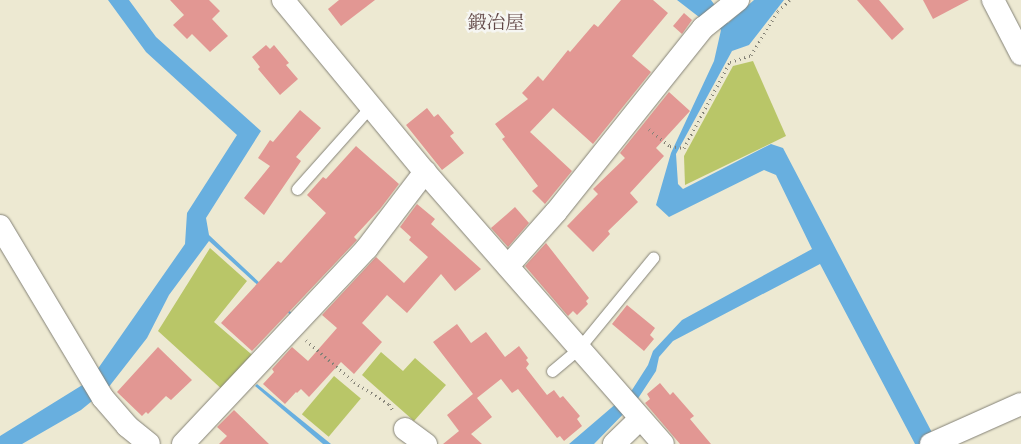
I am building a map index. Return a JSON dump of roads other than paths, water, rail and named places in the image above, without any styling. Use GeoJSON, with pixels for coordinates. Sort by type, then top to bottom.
{"type":"FeatureCollection","features":[{"type":"Feature","properties":{"kind":"street"},"geometry":{"type":"LineString","coordinates":[[283,0],[425,172],[662,444]]}},
{"type":"Feature","properties":{"kind":"street"},"geometry":{"type":"LineString","coordinates":[[993,0],[1021,54]]}},
{"type":"Feature","properties":{"kind":"street"},"geometry":{"type":"LineString","coordinates":[[508,266],[556,212],[633,115],[723,12]]}},
{"type":"Feature","properties":{"kind":"street"},"geometry":{"type":"LineString","coordinates":[[183,444],[294,328],[367,248],[425,172]]}},
{"type":"Feature","properties":{"kind":"street"},"geometry":{"type":"LineString","coordinates":[[0,226],[103,398],[127,426],[149,444]]}},
{"type":"Feature","properties":{"kind":"street"},"geometry":{"type":"LineString","coordinates":[[935,442],[1021,404]]}},
{"type":"Feature","properties":{"kind":"street"},"geometry":{"type":"LineString","coordinates":[[614,444],[631,408]]}},
{"type":"Feature","properties":{"kind":"street"},"geometry":{"type":"LineString","coordinates":[[406,428],[426,444]]}},
{"type":"Feature","properties":{"kind":"lane"},"geometry":{"type":"LineString","coordinates":[[297,189],[371,106]]}},
{"type":"Feature","properties":{"kind":"lane"},"geometry":{"type":"LineString","coordinates":[[552,371],[579,348],[653,258]]}},
{"type":"Feature","properties":{"kind":"water"},"geometry":{"type":"Polygon","coordinates":[[[108,0],[129,0],[156,37],[261,131],[206,218],[209,235],[296,317],[295,319],[209,241],[169,295],[147,338],[108,388],[81,410],[22,444],[0,444],[0,436],[84,384],[97,370],[185,244],[187,213],[237,135],[146,52],[108,0]]]}},
{"type":"Feature","properties":{"kind":"water"},"geometry":{"type":"Polygon","coordinates":[[[677,0],[711,0],[728,23],[754,0],[784,0],[749,45],[732,51],[676,154],[678,184],[683,189],[771,144],[783,148],[938,444],[915,444],[820,264],[673,341],[659,357],[656,371],[637,400],[594,444],[569,444],[632,390],[648,365],[653,351],[682,320],[812,249],[776,175],[764,170],[669,217],[656,205],[671,153],[714,61],[721,30],[717,24],[699,17],[677,0]]]}},
{"type":"Feature","properties":{"kind":"water"},"geometry":{"type":"Polygon","coordinates":[[[257,384],[331,444],[323,444],[255,386],[257,384]]]}},
{"type":"Feature","properties":{"kind":"district","name":"鍛冶屋"},"geometry":{"type":"Point","coordinates":[496,24]}}]}
